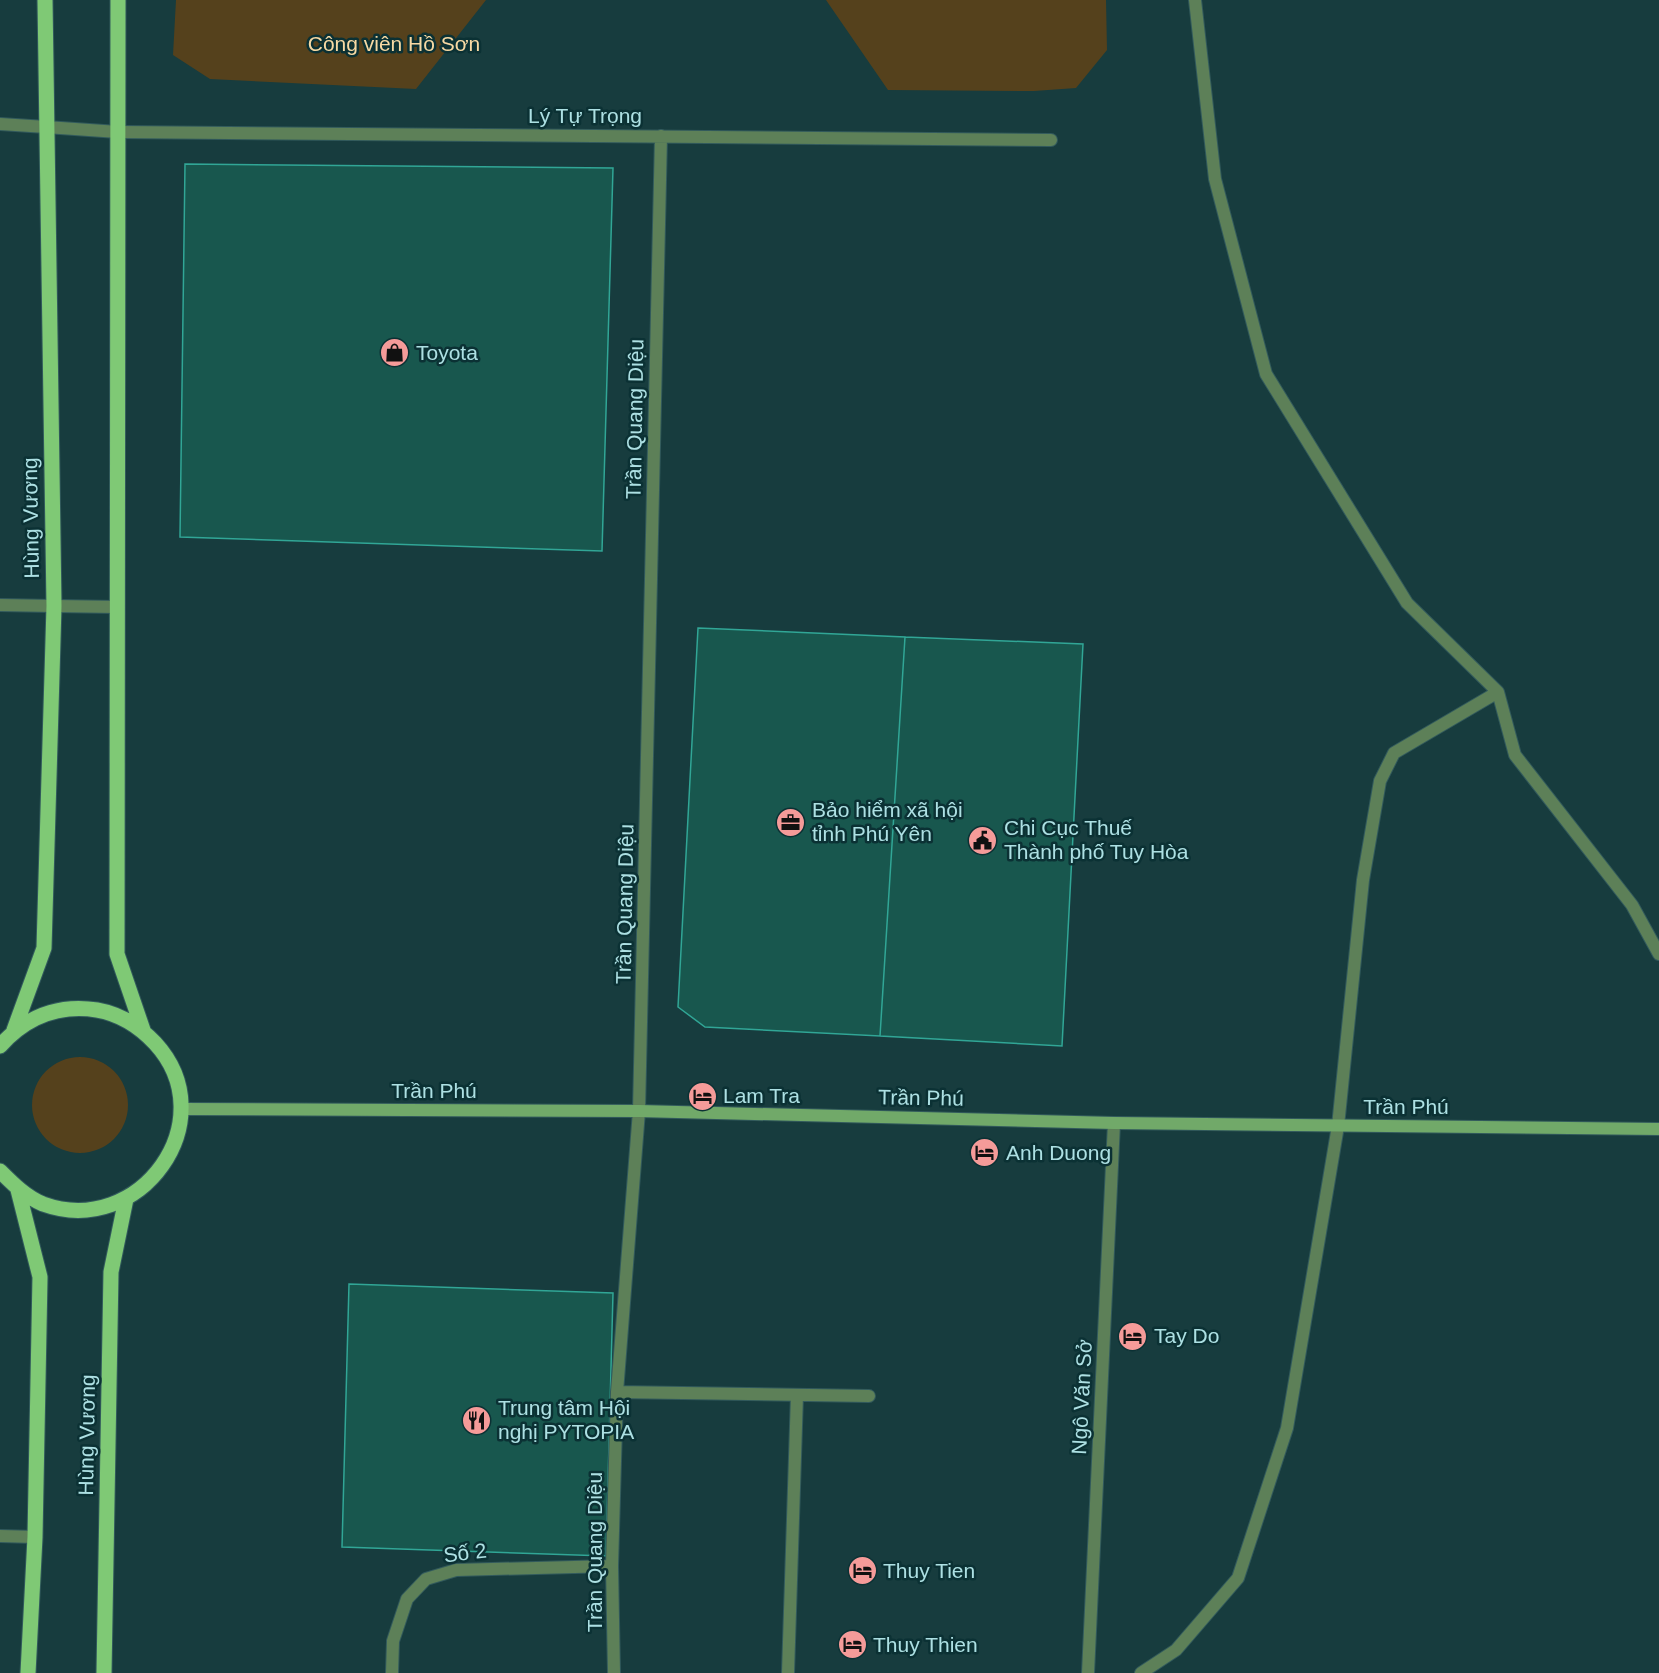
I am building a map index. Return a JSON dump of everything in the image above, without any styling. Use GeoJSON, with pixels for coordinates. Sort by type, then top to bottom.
{"type":"FeatureCollection","features":[{"type":"Feature","properties":{"kind":"main road","name":"Hùng Vương"},"geometry":{"type":"LineString","coordinates":[[14,1030],[44,948],[54,606],[45,0]]}},
{"type":"Feature","properties":{"kind":"main road"},"geometry":{"type":"LineString","coordinates":[[118,0],[117,954],[143,1030]]}},
{"type":"Feature","properties":{"kind":"main road"},"geometry":{"type":"LineString","coordinates":[[0,1046],[14,1030],[45,1013],[79,1007],[113,1013],[143,1030],[163,1052],[176,1079],[181,1109],[177,1137],[166,1162],[148,1184],[126,1199],[99,1209],[71,1210],[43,1204],[18,1190],[0,1171]]}},
{"type":"Feature","properties":{"kind":"main road","name":"Trần Phú"},"geometry":{"type":"LineString","coordinates":[[181,1109],[639,1111],[1114,1123],[1659,1129]]}},
{"type":"Feature","properties":{"kind":"main road"},"geometry":{"type":"LineString","coordinates":[[18,1190],[40,1277],[35,1537],[28,1673]]}},
{"type":"Feature","properties":{"kind":"main road","name":"Hùng Vương"},"geometry":{"type":"LineString","coordinates":[[104,1673],[111,1272],[126,1199]]}},
{"type":"Feature","properties":{"kind":"street"},"geometry":{"type":"LineString","coordinates":[[1194,0],[1215,179],[1266,374],[1407,603],[1498,692],[1515,755],[1632,905],[1659,954]]}},
{"type":"Feature","properties":{"kind":"street"},"geometry":{"type":"LineString","coordinates":[[0,124],[46,127]]}},
{"type":"Feature","properties":{"kind":"street","name":"Lý Tự Trọng"},"geometry":{"type":"LineString","coordinates":[[46,127],[118,132],[1051,140]]}},
{"type":"Feature","properties":{"kind":"street","name":"Trần Quang Diệu"},"geometry":{"type":"LineString","coordinates":[[614,1673],[612,1566],[617,1392],[639,1111],[661,136]]}},
{"type":"Feature","properties":{"kind":"street"},"geometry":{"type":"LineString","coordinates":[[0,605],[118,608]]}},
{"type":"Feature","properties":{"kind":"street"},"geometry":{"type":"LineString","coordinates":[[1141,1673],[1176,1650],[1238,1578],[1287,1428],[1338,1126],[1363,880],[1380,781],[1394,753],[1498,692]]}},
{"type":"Feature","properties":{"kind":"street","name":"Ngô Văn Sở"},"geometry":{"type":"LineString","coordinates":[[1088,1673],[1114,1123]]}},
{"type":"Feature","properties":{"kind":"street"},"geometry":{"type":"LineString","coordinates":[[617,1392],[869,1396]]}},
{"type":"Feature","properties":{"kind":"street"},"geometry":{"type":"LineString","coordinates":[[788,1673],[797,1395]]}},
{"type":"Feature","properties":{"kind":"street"},"geometry":{"type":"LineString","coordinates":[[0,1536],[35,1537]]}},
{"type":"Feature","properties":{"kind":"street","name":"Số 2"},"geometry":{"type":"LineString","coordinates":[[392,1673],[393,1641],[407,1599],[426,1579],[456,1570],[612,1566]]}},
{"type":"Feature","properties":{"kind":"green space","name":"Công viên Hồ Sơn"},"geometry":{"type":"Polygon","coordinates":[[[176,0],[486,0],[416,89],[210,79],[173,55],[176,0]]]}},
{"type":"Feature","properties":{"kind":"green space"},"geometry":{"type":"Polygon","coordinates":[[[826,0],[1106,0],[1107,50],[1076,88],[1034,91],[888,90],[826,0]]]}},
{"type":"Feature","properties":{"kind":"green space"},"geometry":{"type":"Polygon","coordinates":[[[80,1057],[98,1061],[114,1071],[124,1087],[128,1105],[124,1123],[114,1139],[98,1149],[80,1153],[62,1149],[46,1139],[36,1123],[32,1105],[36,1087],[46,1071],[62,1061],[80,1057]]]}},
{"type":"Feature","properties":{"kind":"building","name":"Toyota"},"geometry":{"type":"Polygon","coordinates":[[[185,164],[613,168],[602,551],[180,537],[185,164]]]}},
{"type":"Feature","properties":{"kind":"building","name":"Bảo hiểm xã hội tỉnh Phú Yên"},"geometry":{"type":"Polygon","coordinates":[[[698,628],[905,637],[880,1036],[705,1027],[678,1007],[698,628]]]}},
{"type":"Feature","properties":{"kind":"building","name":"Chi Cục Thuế Thành phố Tuy Hòa"},"geometry":{"type":"Polygon","coordinates":[[[905,637],[1083,644],[1062,1046],[880,1036],[905,637]]]}},
{"type":"Feature","properties":{"kind":"building","name":"Trung tâm Hội nghị PYTOPIA"},"geometry":{"type":"Polygon","coordinates":[[[349,1284],[613,1293],[606,1556],[342,1547],[349,1284]]]}},
{"type":"Feature","properties":{"kind":"place","name":"Toyota"},"geometry":{"type":"Point","coordinates":[395,353]}},
{"type":"Feature","properties":{"kind":"place","name":"Bảo hiểm xã hội tỉnh Phú Yên"},"geometry":{"type":"Point","coordinates":[791,822]}},
{"type":"Feature","properties":{"kind":"place","name":"Chi Cục Thuế Thành phố Tuy Hòa"},"geometry":{"type":"Point","coordinates":[983,840]}},
{"type":"Feature","properties":{"kind":"place","name":"Lam Tra"},"geometry":{"type":"Point","coordinates":[702,1096]}},
{"type":"Feature","properties":{"kind":"place","name":"Anh Duong"},"geometry":{"type":"Point","coordinates":[985,1153]}},
{"type":"Feature","properties":{"kind":"place","name":"Tay Do"},"geometry":{"type":"Point","coordinates":[1133,1336]}},
{"type":"Feature","properties":{"kind":"place","name":"Trung tâm Hội nghị PYTOPIA"},"geometry":{"type":"Point","coordinates":[477,1420]}},
{"type":"Feature","properties":{"kind":"place","name":"Thuy Tien"},"geometry":{"type":"Point","coordinates":[862,1571]}},
{"type":"Feature","properties":{"kind":"place","name":"Thuy Thien"},"geometry":{"type":"Point","coordinates":[852,1645]}}]}
